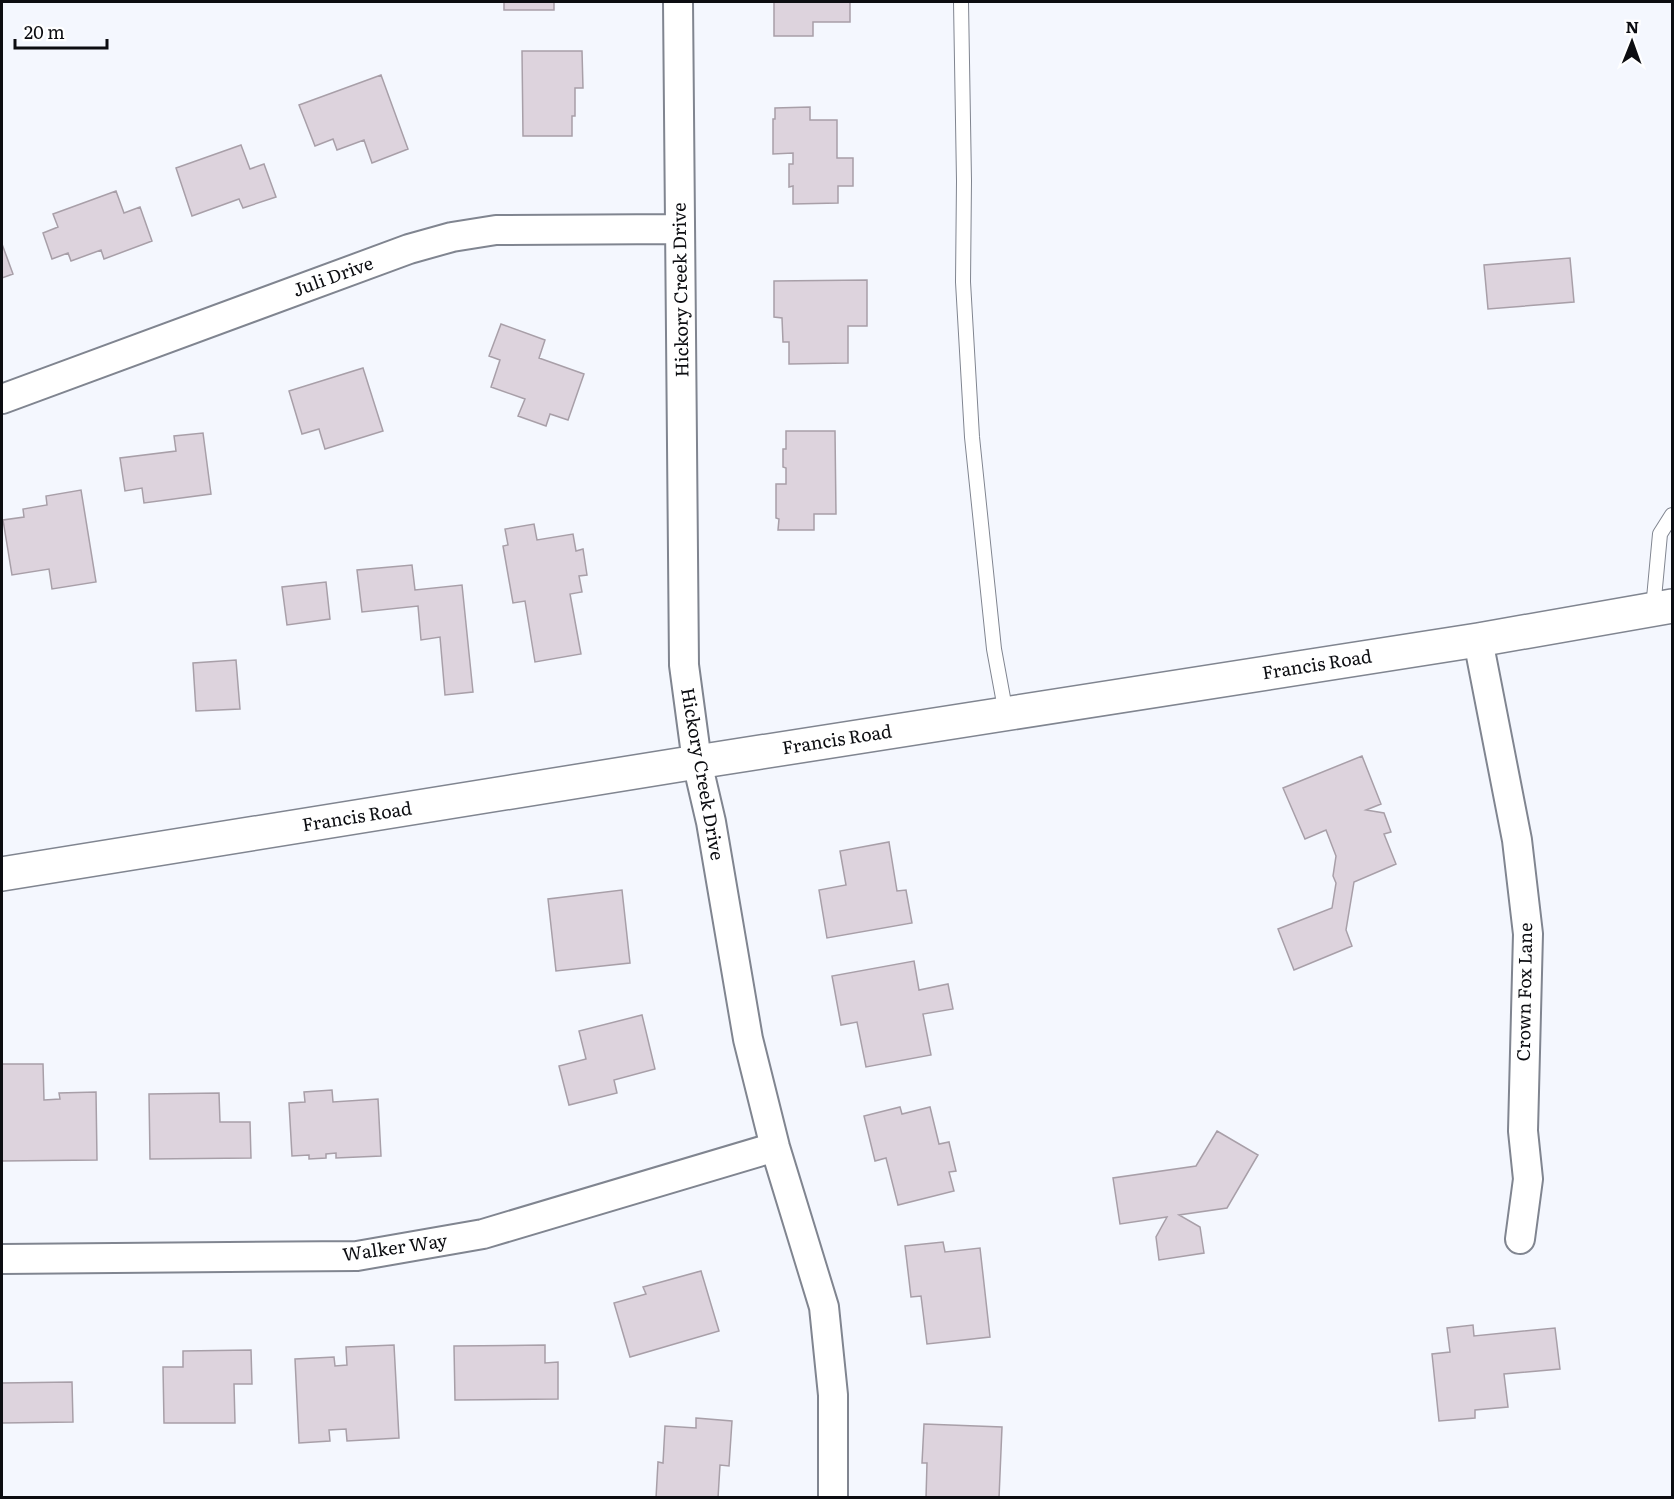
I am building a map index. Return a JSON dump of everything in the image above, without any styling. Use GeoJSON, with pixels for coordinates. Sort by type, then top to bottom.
{"type":"FeatureCollection","features":[{"type":"Feature","properties":{"kind":"street","name":"Hickory Creek Drive"},"geometry":{"type":"LineString","coordinates":[[678,2],[684,665],[697,762],[711,822],[748,1039],[775,1147],[824,1307],[833,1395],[833,1497]]}},
{"type":"Feature","properties":{"kind":"street","name":"Juli Drive"},"geometry":{"type":"LineString","coordinates":[[2,399],[409,249],[452,237],[496,230],[680,229]]}},
{"type":"Feature","properties":{"kind":"street","name":"Francis Road"},"geometry":{"type":"LineString","coordinates":[[2,874],[1478,640],[1663,608]]}},
{"type":"Feature","properties":{"kind":"street","name":"Crown Fox Lane"},"geometry":{"type":"LineString","coordinates":[[1478,640],[1517,840],[1528,934],[1522,1131],[1528,1179],[1520,1239]]}},
{"type":"Feature","properties":{"kind":"street","name":"Walker Way"},"geometry":{"type":"LineString","coordinates":[[2,1259],[357,1257],[483,1234],[775,1147]]}},
{"type":"Feature","properties":{"kind":"lane"},"geometry":{"type":"LineString","coordinates":[[961,2],[963,282],[972,437],[994,649],[1006,714]]}},
{"type":"Feature","properties":{"kind":"lane"},"geometry":{"type":"LineString","coordinates":[[1663,608],[1660,534],[1672,515]]}},
{"type":"Feature","properties":{"kind":"building"},"geometry":{"type":"Polygon","coordinates":[[[504,2],[554,2],[554,10],[504,10],[504,2]]]}},
{"type":"Feature","properties":{"kind":"building"},"geometry":{"type":"Polygon","coordinates":[[[774,2],[850,2],[850,22],[813,22],[813,36],[774,36],[774,2]]]}},
{"type":"Feature","properties":{"kind":"building"},"geometry":{"type":"Polygon","coordinates":[[[522,51],[582,51],[583,88],[575,88],[572,136],[523,136],[522,51]]]}},
{"type":"Feature","properties":{"kind":"building"},"geometry":{"type":"Polygon","coordinates":[[[381,75],[408,149],[372,163],[364,140],[337,150],[333,139],[315,146],[299,105],[381,75]]]}},
{"type":"Feature","properties":{"kind":"building"},"geometry":{"type":"Polygon","coordinates":[[[810,107],[810,120],[837,120],[837,158],[853,158],[853,186],[838,186],[838,203],[793,204],[793,186],[789,187],[789,164],[793,164],[793,153],[773,154],[775,108],[810,107]]]}},
{"type":"Feature","properties":{"kind":"building"},"geometry":{"type":"Polygon","coordinates":[[[241,145],[250,169],[264,164],[276,197],[243,208],[239,199],[192,216],[176,168],[241,145]]]}},
{"type":"Feature","properties":{"kind":"building"},"geometry":{"type":"Polygon","coordinates":[[[116,191],[124,213],[140,207],[152,241],[104,259],[101,250],[71,261],[68,253],[52,259],[43,233],[58,227],[53,214],[116,191]]]}},
{"type":"Feature","properties":{"kind":"building"},"geometry":{"type":"Polygon","coordinates":[[[2,244],[13,274],[2,278],[2,244]]]}},
{"type":"Feature","properties":{"kind":"building"},"geometry":{"type":"Polygon","coordinates":[[[1570,258],[1574,302],[1488,309],[1484,265],[1570,258]]]}},
{"type":"Feature","properties":{"kind":"building"},"geometry":{"type":"Polygon","coordinates":[[[867,280],[867,326],[848,326],[848,363],[789,364],[789,342],[783,342],[782,318],[774,317],[774,281],[867,280]]]}},
{"type":"Feature","properties":{"kind":"building"},"geometry":{"type":"Polygon","coordinates":[[[501,324],[545,340],[539,358],[584,374],[568,420],[550,414],[546,426],[518,416],[525,399],[491,387],[500,360],[489,356],[501,324]]]}},
{"type":"Feature","properties":{"kind":"building"},"geometry":{"type":"Polygon","coordinates":[[[363,368],[383,431],[325,449],[319,429],[302,434],[289,391],[363,368]]]}},
{"type":"Feature","properties":{"kind":"building"},"geometry":{"type":"Polygon","coordinates":[[[786,431],[835,431],[836,514],[814,514],[814,530],[778,530],[776,484],[786,484],[783,449],[786,449],[786,431]]]}},
{"type":"Feature","properties":{"kind":"building"},"geometry":{"type":"Polygon","coordinates":[[[203,433],[211,494],[144,503],[142,488],[125,491],[120,458],[176,451],[174,436],[203,433]]]}},
{"type":"Feature","properties":{"kind":"building"},"geometry":{"type":"Polygon","coordinates":[[[81,490],[96,582],[52,589],[49,569],[12,575],[3,520],[24,517],[23,509],[47,505],[46,496],[81,490]]]}},
{"type":"Feature","properties":{"kind":"building"},"geometry":{"type":"Polygon","coordinates":[[[534,524],[537,540],[573,534],[576,551],[583,549],[587,575],[579,576],[582,592],[570,594],[581,654],[535,662],[525,601],[513,603],[503,546],[508,545],[505,529],[534,524]]]}},
{"type":"Feature","properties":{"kind":"building"},"geometry":{"type":"Polygon","coordinates":[[[412,565],[415,590],[462,585],[473,692],[445,695],[440,637],[421,640],[418,606],[362,612],[357,570],[412,565]]]}},
{"type":"Feature","properties":{"kind":"building"},"geometry":{"type":"Polygon","coordinates":[[[326,582],[330,619],[287,625],[282,587],[326,582]]]}},
{"type":"Feature","properties":{"kind":"building"},"geometry":{"type":"Polygon","coordinates":[[[236,660],[240,709],[196,711],[193,663],[236,660]]]}},
{"type":"Feature","properties":{"kind":"building"},"geometry":{"type":"Polygon","coordinates":[[[1362,756],[1381,804],[1366,810],[1384,813],[1391,832],[1384,834],[1396,864],[1354,882],[1346,930],[1352,946],[1294,970],[1278,929],[1332,908],[1336,883],[1333,876],[1336,856],[1326,830],[1305,839],[1283,788],[1362,756]]]}},
{"type":"Feature","properties":{"kind":"building"},"geometry":{"type":"Polygon","coordinates":[[[889,842],[897,891],[906,890],[912,923],[827,938],[819,890],[846,885],[840,851],[889,842]]]}},
{"type":"Feature","properties":{"kind":"building"},"geometry":{"type":"Polygon","coordinates":[[[622,890],[630,963],[556,971],[548,899],[622,890]]]}},
{"type":"Feature","properties":{"kind":"building"},"geometry":{"type":"Polygon","coordinates":[[[914,961],[919,990],[948,984],[953,1009],[923,1014],[931,1055],[866,1067],[857,1022],[841,1025],[832,976],[914,961]]]}},
{"type":"Feature","properties":{"kind":"building"},"geometry":{"type":"Polygon","coordinates":[[[642,1015],[655,1069],[614,1080],[617,1093],[569,1105],[559,1066],[586,1059],[579,1031],[642,1015]]]}},
{"type":"Feature","properties":{"kind":"building"},"geometry":{"type":"Polygon","coordinates":[[[2,1064],[43,1064],[44,1100],[60,1099],[59,1093],[96,1092],[97,1160],[2,1161],[2,1064]]]}},
{"type":"Feature","properties":{"kind":"building"},"geometry":{"type":"Polygon","coordinates":[[[332,1090],[333,1102],[378,1099],[381,1156],[336,1158],[336,1153],[326,1154],[326,1158],[309,1159],[309,1155],[292,1156],[289,1103],[305,1102],[304,1092],[332,1090]]]}},
{"type":"Feature","properties":{"kind":"building"},"geometry":{"type":"Polygon","coordinates":[[[219,1093],[220,1122],[250,1122],[251,1158],[150,1159],[149,1094],[219,1093]]]}},
{"type":"Feature","properties":{"kind":"building"},"geometry":{"type":"Polygon","coordinates":[[[900,1107],[902,1114],[930,1107],[939,1144],[949,1142],[956,1171],[949,1172],[954,1191],[898,1205],[886,1158],[875,1161],[864,1116],[900,1107]]]}},
{"type":"Feature","properties":{"kind":"building"},"geometry":{"type":"Polygon","coordinates":[[[1217,1131],[1258,1155],[1227,1208],[1179,1215],[1200,1227],[1204,1253],[1159,1260],[1156,1237],[1167,1217],[1120,1224],[1113,1178],[1196,1166],[1217,1131]]]}},
{"type":"Feature","properties":{"kind":"building"},"geometry":{"type":"Polygon","coordinates":[[[943,1242],[945,1252],[980,1248],[990,1337],[927,1344],[921,1296],[911,1297],[905,1246],[943,1242]]]}},
{"type":"Feature","properties":{"kind":"building"},"geometry":{"type":"Polygon","coordinates":[[[701,1271],[719,1331],[630,1357],[614,1303],[646,1294],[643,1287],[701,1271]]]}},
{"type":"Feature","properties":{"kind":"building"},"geometry":{"type":"Polygon","coordinates":[[[1473,1325],[1474,1336],[1555,1328],[1560,1369],[1504,1374],[1508,1407],[1475,1410],[1475,1418],[1439,1421],[1432,1354],[1450,1352],[1447,1328],[1473,1325]]]}},
{"type":"Feature","properties":{"kind":"building"},"geometry":{"type":"Polygon","coordinates":[[[394,1345],[399,1438],[347,1441],[346,1429],[329,1430],[330,1441],[299,1443],[295,1359],[334,1357],[335,1366],[347,1365],[346,1347],[394,1345]]]}},
{"type":"Feature","properties":{"kind":"building"},"geometry":{"type":"Polygon","coordinates":[[[545,1345],[545,1363],[558,1362],[558,1399],[455,1400],[454,1346],[545,1345]]]}},
{"type":"Feature","properties":{"kind":"building"},"geometry":{"type":"Polygon","coordinates":[[[251,1350],[252,1384],[234,1384],[235,1423],[164,1423],[163,1367],[183,1367],[183,1351],[251,1350]]]}},
{"type":"Feature","properties":{"kind":"building"},"geometry":{"type":"Polygon","coordinates":[[[72,1382],[73,1422],[2,1423],[2,1383],[72,1382]]]}},
{"type":"Feature","properties":{"kind":"building"},"geometry":{"type":"Polygon","coordinates":[[[696,1418],[732,1421],[729,1466],[720,1465],[718,1498],[656,1498],[658,1462],[663,1463],[665,1426],[696,1428],[696,1418]]]}},
{"type":"Feature","properties":{"kind":"building"},"geometry":{"type":"Polygon","coordinates":[[[924,1424],[1002,1427],[999,1498],[926,1498],[927,1463],[922,1463],[924,1424]]]}}]}
